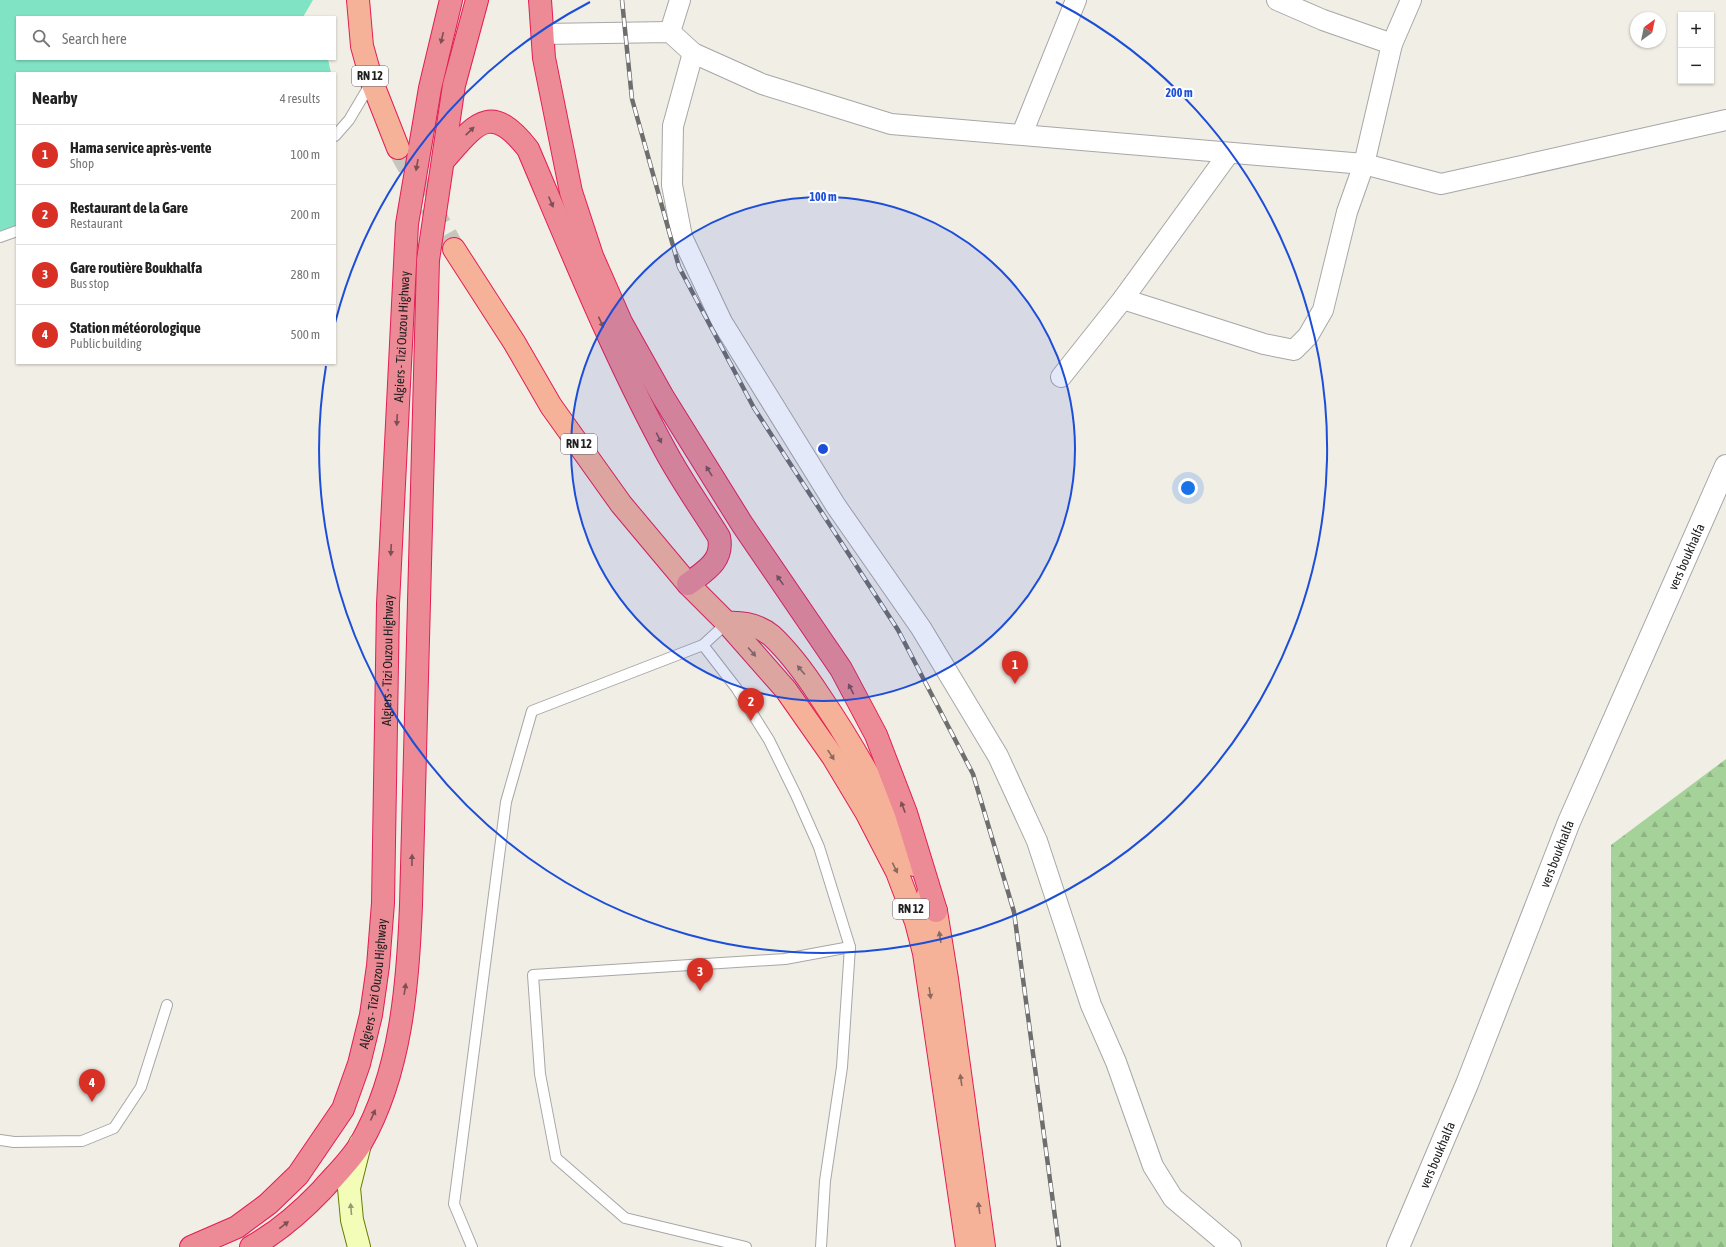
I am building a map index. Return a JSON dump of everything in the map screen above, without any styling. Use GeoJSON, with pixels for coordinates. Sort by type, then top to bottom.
{"type":"FeatureCollection","features":[{"type":"Feature","properties":{"kind":"highway","name":"RN 12"},"geometry":{"type":"LineString","coordinates":[[358,0],[362,46],[372,82],[398,148]]}},
{"type":"Feature","properties":{"kind":"highway","name":"Algiers - Tizi Ouzou Highway"},"geometry":{"type":"LineString","coordinates":[[191,1247],[237,1227],[268,1204],[298,1175],[343,1109],[358,1064],[371,1015],[378,966],[383,903],[388,604],[407,224],[430,88],[451,0]]}},
{"type":"Feature","properties":{"kind":"highway","name":"Algiers - Tizi Ouzou Highway"},"geometry":{"type":"LineString","coordinates":[[251,1247],[266,1239],[302,1211],[337,1173],[360,1144],[384,1092],[400,1028],[408,971],[428,260],[454,85],[477,0]]}},
{"type":"Feature","properties":{"kind":"highway"},"geometry":{"type":"LineString","coordinates":[[540,0],[544,58],[571,192],[592,256],[621,322],[663,397],[742,524],[841,669],[878,742],[906,813],[936,911]]}},
{"type":"Feature","properties":{"kind":"highway"},"geometry":{"type":"LineString","coordinates":[[444,160],[471,130],[479,123],[485,122],[504,125],[517,134],[528,149],[598,315],[627,375],[666,451],[719,537],[721,545],[717,560],[688,584]]}},
{"type":"Feature","properties":{"kind":"highway","name":"RN 12"},"geometry":{"type":"LineString","coordinates":[[454,249],[514,342],[551,406],[621,504],[688,584],[727,623],[786,690],[825,745],[866,812],[897,872],[916,922],[924,953],[967,1247]]}},
{"type":"Feature","properties":{"kind":"highway","name":"RN 12"},"geometry":{"type":"LineString","coordinates":[[727,623],[746,624],[764,631],[778,643],[806,676],[837,720],[868,773],[902,838],[936,911],[947,979],[984,1247]]}},
{"type":"Feature","properties":{"kind":"main road"},"geometry":{"type":"LineString","coordinates":[[359,1247],[352,1220],[349,1188],[360,1144]]}},
{"type":"Feature","properties":{"kind":"street"},"geometry":{"type":"LineString","coordinates":[[670,32],[680,0]]}},
{"type":"Feature","properties":{"kind":"street"},"geometry":{"type":"LineString","coordinates":[[1022,134],[1076,0]]}},
{"type":"Feature","properties":{"kind":"street"},"geometry":{"type":"LineString","coordinates":[[1277,0],[1323,20],[1392,44]]}},
{"type":"Feature","properties":{"kind":"street"},"geometry":{"type":"LineString","coordinates":[[1123,299],[1264,344],[1294,350],[1308,336],[1322,310],[1346,212],[1364,164],[1392,44],[1411,0]]}},
{"type":"Feature","properties":{"kind":"street"},"geometry":{"type":"LineString","coordinates":[[543,34],[670,32],[693,53],[762,84],[891,124],[1364,164],[1441,184],[1726,120]]}},
{"type":"Feature","properties":{"kind":"street"},"geometry":{"type":"LineString","coordinates":[[693,53],[673,126],[672,185],[682,237],[722,322],[836,506],[921,628],[998,756],[1036,841],[1091,1005],[1116,1062],[1153,1166],[1173,1198],[1230,1247]]}},
{"type":"Feature","properties":{"kind":"street"},"geometry":{"type":"LineString","coordinates":[[1061,377],[1123,299],[1229,153]]}},
{"type":"Feature","properties":{"kind":"street","name":"vers boukhalfa"},"geometry":{"type":"LineString","coordinates":[[1398,1247],[1470,1077],[1569,822],[1726,466]]}},
{"type":"Feature","properties":{"kind":"lane"},"geometry":{"type":"LineString","coordinates":[[336,135],[349,120],[372,82]]}},
{"type":"Feature","properties":{"kind":"lane"},"geometry":{"type":"LineString","coordinates":[[0,237],[16,231]]}},
{"type":"Feature","properties":{"kind":"lane"},"geometry":{"type":"LineString","coordinates":[[472,1247],[454,1204],[506,802],[532,711],[703,645],[727,623]]}},
{"type":"Feature","properties":{"kind":"lane"},"geometry":{"type":"LineString","coordinates":[[703,645],[737,689],[769,740],[789,781],[819,847],[850,947],[842,1067],[825,1181],[821,1247]]}},
{"type":"Feature","properties":{"kind":"lane"},"geometry":{"type":"LineString","coordinates":[[746,1247],[625,1218],[556,1158],[540,1074],[533,975],[786,959],[850,947]]}},
{"type":"Feature","properties":{"kind":"lane"},"geometry":{"type":"LineString","coordinates":[[0,1140],[14,1142],[82,1141],[114,1128],[141,1086],[167,1005]]}},
{"type":"Feature","properties":{"kind":"green space"},"geometry":{"type":"Polygon","coordinates":[[[0,0],[313,0],[304,16],[16,16],[16,60],[328,60],[331,72],[16,72],[16,229],[0,234],[0,0]]]}},
{"type":"Feature","properties":{"kind":"green space"},"geometry":{"type":"Polygon","coordinates":[[[1726,759],[1726,1247],[1612,1247],[1611,845],[1726,759]]]}},
{"type":"Feature","properties":{"kind":"tunnel"},"geometry":{"type":"LineString","coordinates":[[398,148],[454,249]]}},
{"type":"Feature","properties":{"kind":"railway"},"geometry":{"type":"LineString","coordinates":[[622,0],[632,99],[679,267],[754,408],[898,630],[973,774],[1014,912],[1059,1247]]}},
{"type":"Feature","properties":{"kind":"place","name":"Hama service après-vente"},"geometry":{"type":"Point","coordinates":[1015,684]}},
{"type":"Feature","properties":{"kind":"place","name":"Restaurant de la Gare"},"geometry":{"type":"Point","coordinates":[751,721]}},
{"type":"Feature","properties":{"kind":"place","name":"Gare routière Boukhalfa"},"geometry":{"type":"Point","coordinates":[700,991]}},
{"type":"Feature","properties":{"kind":"place","name":"Station météorologique"},"geometry":{"type":"Point","coordinates":[92,1102]}}]}
